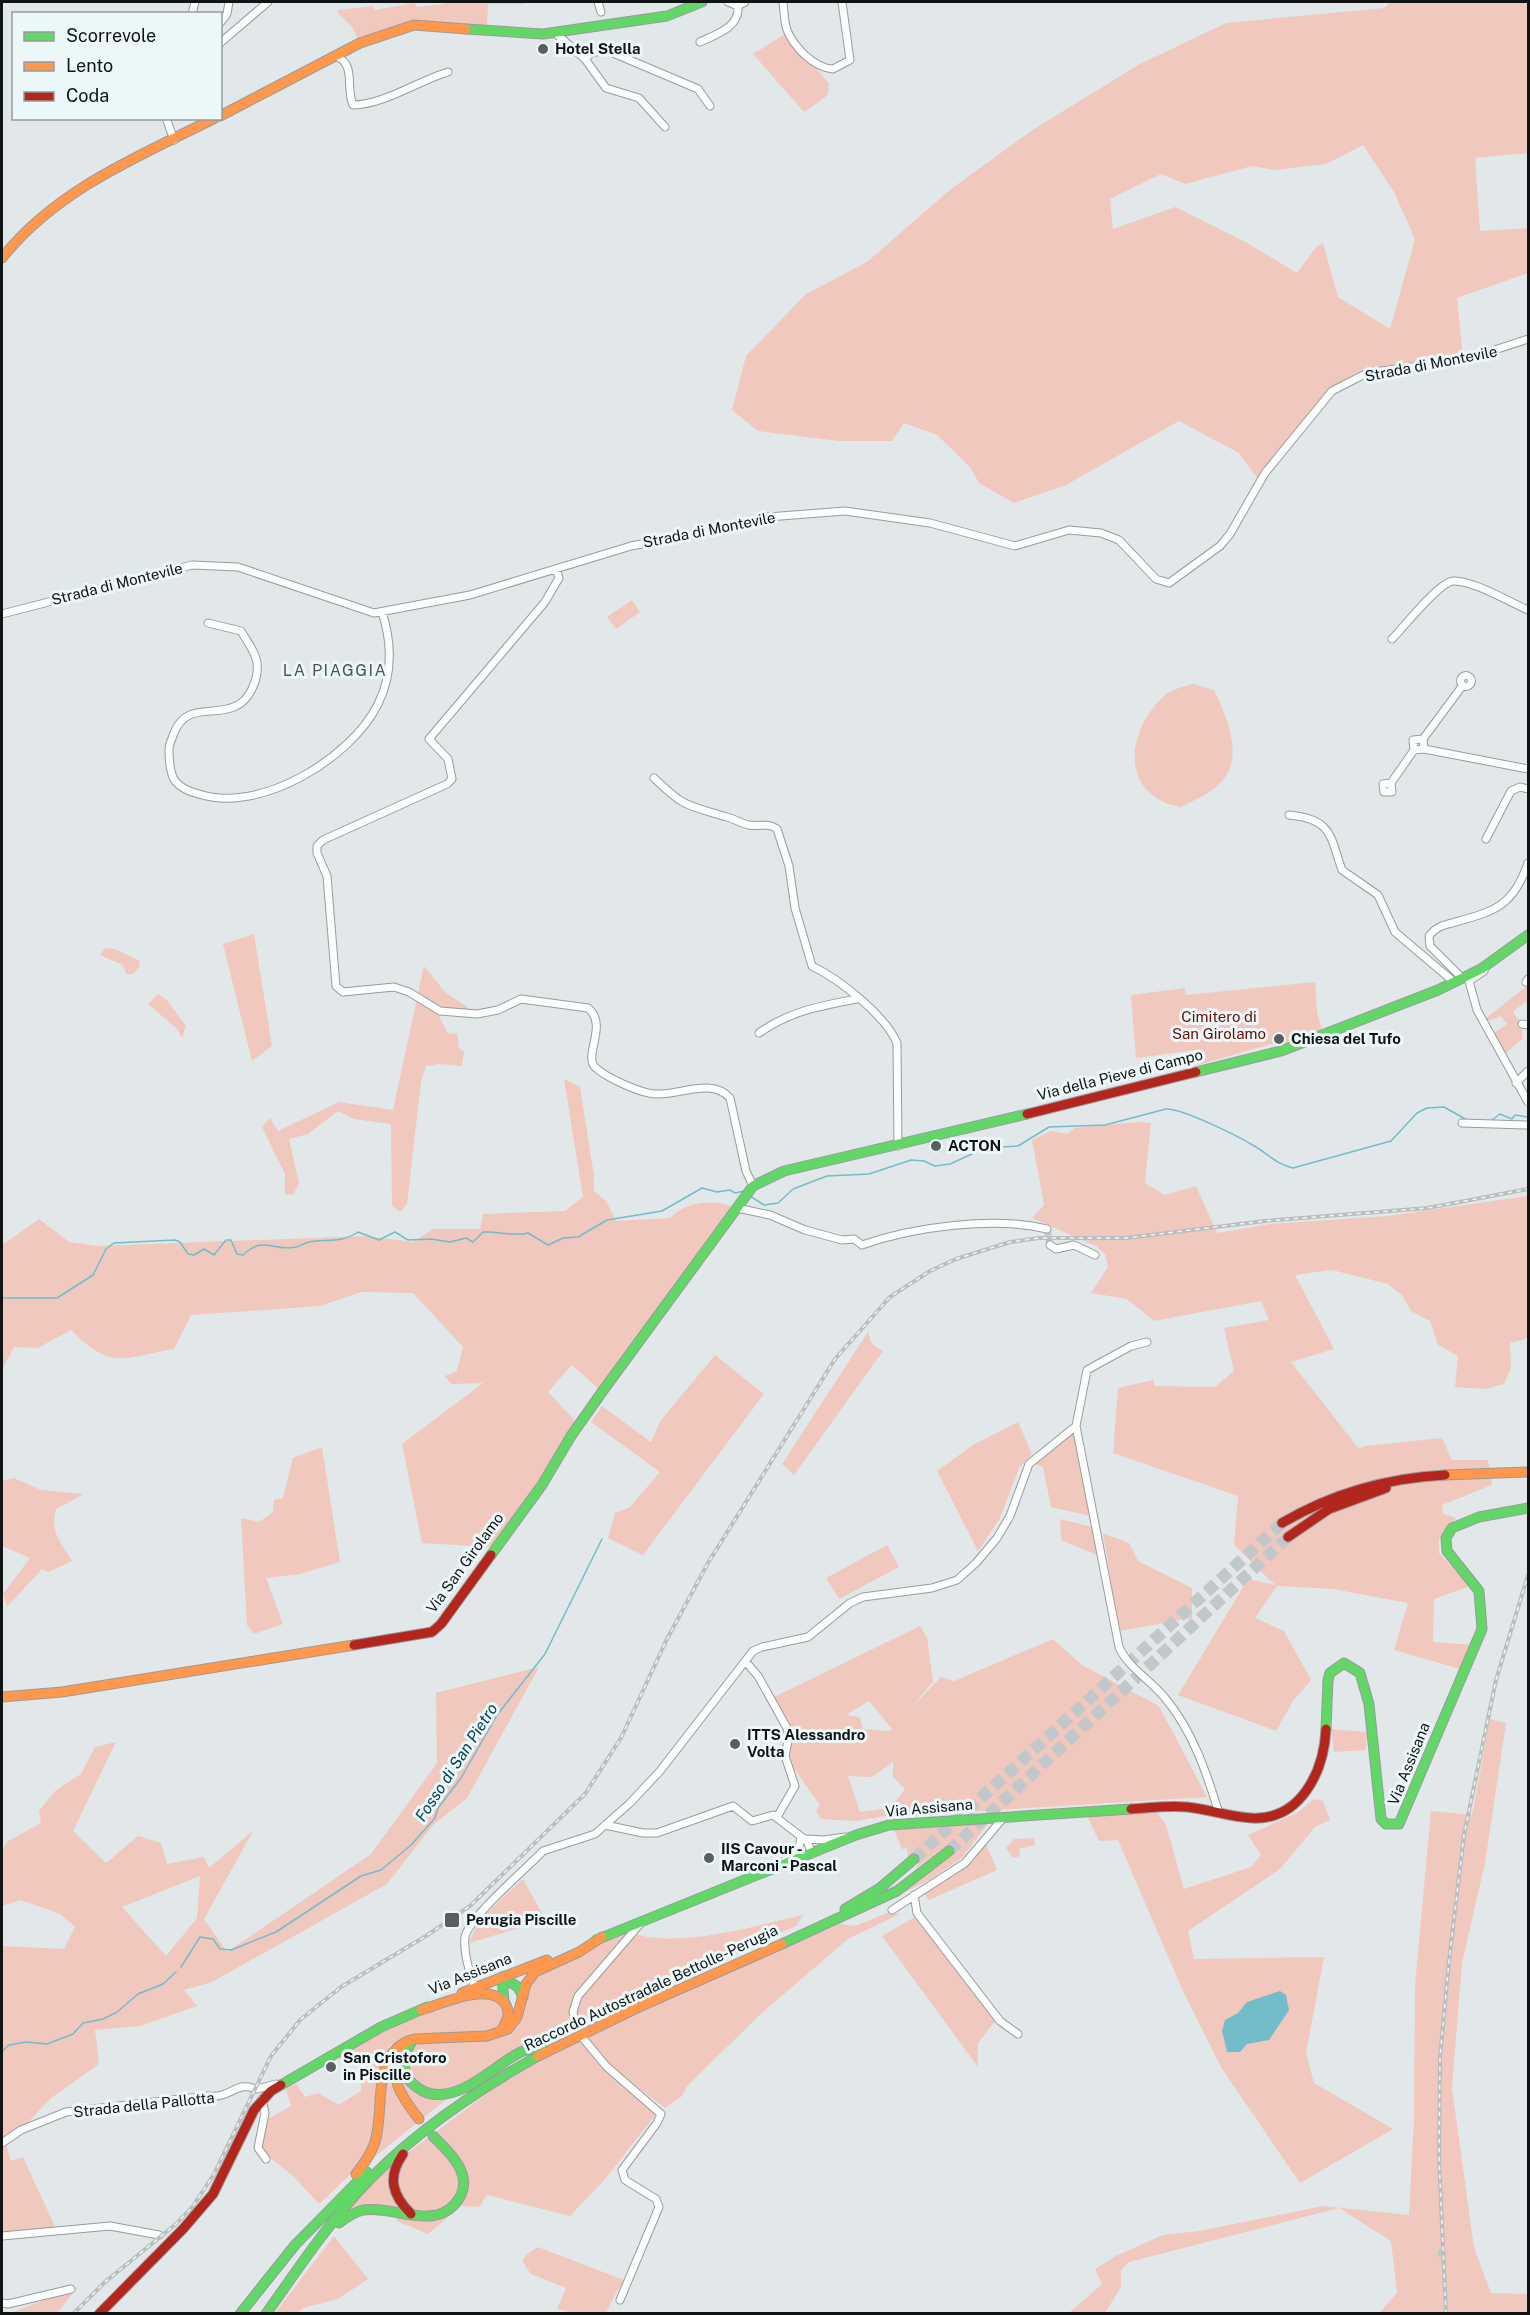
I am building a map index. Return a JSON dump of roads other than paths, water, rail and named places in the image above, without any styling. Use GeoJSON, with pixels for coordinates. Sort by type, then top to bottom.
{"type":"FeatureCollection","features":[{"type":"Feature","properties":{"kind":"main road"},"geometry":{"type":"LineString","coordinates":[[222,115],[376,36],[414,25],[498,33],[554,32],[675,13],[702,2]]}},
{"type":"Feature","properties":{"kind":"main road"},"geometry":{"type":"LineString","coordinates":[[2,258],[24,231],[59,200],[212,120]]}},
{"type":"Feature","properties":{"kind":"main road","name":"Via della Pieve di Campo"},"geometry":{"type":"LineString","coordinates":[[753,1186],[784,1171],[898,1146],[1271,1054],[1369,1018],[1458,980],[1485,966],[1528,935]]}},
{"type":"Feature","properties":{"kind":"main road","name":"Via San Girolamo"},"geometry":{"type":"LineString","coordinates":[[2,1697],[62,1692],[432,1632],[441,1624],[542,1485],[571,1436],[602,1392],[753,1186]]}},
{"type":"Feature","properties":{"kind":"main road"},"geometry":{"type":"LineString","coordinates":[[1282,1523],[1323,1500],[1356,1488],[1391,1480],[1528,1472]]}},
{"type":"Feature","properties":{"kind":"main road"},"geometry":{"type":"LineString","coordinates":[[1288,1537],[1329,1509],[1379,1490],[1460,1477],[1528,1480]]}},
{"type":"Feature","properties":{"kind":"main road","name":"Via Assisana"},"geometry":{"type":"LineString","coordinates":[[99,2313],[163,2240],[220,2183],[262,2099],[279,2086],[381,2027],[856,1835],[889,1826],[1175,1806],[1218,1810],[1248,1818],[1268,1816],[1288,1808],[1303,1796],[1323,1763],[1330,1673],[1344,1663],[1360,1673],[1369,1704],[1382,1819],[1386,1824],[1399,1824],[1482,1629],[1479,1591],[1447,1551],[1446,1538],[1452,1528],[1472,1520],[1528,1508]]}},
{"type":"Feature","properties":{"kind":"main road","name":"Raccordo Autostradale Bettolle-Perugia"},"geometry":{"type":"LineString","coordinates":[[784,1939],[872,1904],[897,1891],[949,1851]]}},
{"type":"Feature","properties":{"kind":"main road"},"geometry":{"type":"LineString","coordinates":[[415,2039],[404,2056],[405,2076],[421,2092],[437,2095],[457,2092],[522,2052],[679,1986],[850,1907],[896,1876],[914,1859]]}},
{"type":"Feature","properties":{"kind":"main road"},"geometry":{"type":"LineString","coordinates":[[240,2313],[312,2222],[364,2166],[380,2130],[380,2087],[387,2059],[402,2041],[498,2034],[515,2023],[525,1985],[533,1974],[581,1951],[602,1937]]}},
{"type":"Feature","properties":{"kind":"main road"},"geometry":{"type":"LineString","coordinates":[[498,2034],[509,2014],[501,1990],[502,1977],[518,1987],[523,1996]]}},
{"type":"Feature","properties":{"kind":"main road","name":"Raccordo Autostradale Bettolle-Perugia"},"geometry":{"type":"LineString","coordinates":[[267,2313],[328,2228],[371,2177],[428,2128],[521,2064],[561,2042],[679,1986]]}},
{"type":"Feature","properties":{"kind":"main road"},"geometry":{"type":"LineString","coordinates":[[421,2010],[482,1992],[497,1995],[504,2001]]}},
{"type":"Feature","properties":{"kind":"main road"},"geometry":{"type":"LineString","coordinates":[[415,2039],[399,2053],[393,2070],[399,2093],[419,2119]]}},
{"type":"Feature","properties":{"kind":"main road"},"geometry":{"type":"LineString","coordinates":[[295,2245],[368,2171],[434,2114],[485,2078],[543,2044]]}},
{"type":"Feature","properties":{"kind":"main road"},"geometry":{"type":"LineString","coordinates":[[412,2214],[400,2204],[392,2186],[395,2164],[409,2149],[468,2099]]}},
{"type":"Feature","properties":{"kind":"main road"},"geometry":{"type":"LineString","coordinates":[[267,2313],[320,2246],[348,2215],[367,2209],[433,2216],[443,2213],[460,2198],[464,2186],[463,2173],[458,2163],[433,2136]]}},
{"type":"Feature","properties":{"kind":"street"},"geometry":{"type":"LineString","coordinates":[[222,20],[227,14],[230,2]]}},
{"type":"Feature","properties":{"kind":"street"},"geometry":{"type":"LineString","coordinates":[[222,41],[268,2]]}},
{"type":"Feature","properties":{"kind":"street"},"geometry":{"type":"LineString","coordinates":[[598,2],[601,12]]}},
{"type":"Feature","properties":{"kind":"street"},"geometry":{"type":"LineString","coordinates":[[675,13],[688,2]]}},
{"type":"Feature","properties":{"kind":"street"},"geometry":{"type":"LineString","coordinates":[[728,2],[738,6],[746,2]]}},
{"type":"Feature","properties":{"kind":"street"},"geometry":{"type":"LineString","coordinates":[[783,2],[784,21],[794,42],[815,64],[833,69],[850,60],[842,2]]}},
{"type":"Feature","properties":{"kind":"street"},"geometry":{"type":"LineString","coordinates":[[700,42],[734,23],[739,15],[738,6]]}},
{"type":"Feature","properties":{"kind":"street"},"geometry":{"type":"LineString","coordinates":[[554,32],[585,59],[606,88],[639,98],[664,127]]}},
{"type":"Feature","properties":{"kind":"street"},"geometry":{"type":"LineString","coordinates":[[585,59],[591,53],[606,51],[698,89],[710,106]]}},
{"type":"Feature","properties":{"kind":"street"},"geometry":{"type":"LineString","coordinates":[[335,56],[344,58],[348,64],[349,97],[353,105],[366,105],[431,76],[448,72]]}},
{"type":"Feature","properties":{"kind":"street"},"geometry":{"type":"LineString","coordinates":[[167,120],[174,140]]}},
{"type":"Feature","properties":{"kind":"street","name":"Strada di Montevile"},"geometry":{"type":"LineString","coordinates":[[2,614],[192,565],[238,567],[374,613],[470,595],[631,546],[723,529],[768,517],[845,511],[930,523],[1015,546],[1069,530],[1086,529],[1119,540],[1156,579],[1169,583],[1220,546],[1230,534],[1265,473],[1332,391],[1367,373],[1464,360],[1528,339]]}},
{"type":"Feature","properties":{"kind":"street"},"geometry":{"type":"LineString","coordinates":[[556,569],[559,578],[545,602],[429,739],[448,759],[452,779],[447,784],[323,840],[317,846],[317,854],[327,876],[336,986],[343,992],[394,987],[409,992],[440,1011],[477,1014],[498,1010],[521,999],[588,1008],[596,1018],[597,1026],[592,1060],[595,1068],[636,1090],[655,1094],[711,1088],[724,1092],[730,1098],[746,1171],[753,1186]]}},
{"type":"Feature","properties":{"kind":"street"},"geometry":{"type":"LineString","coordinates":[[1392,639],[1441,588],[1451,581],[1467,583],[1528,610]]}},
{"type":"Feature","properties":{"kind":"street"},"geometry":{"type":"LineString","coordinates":[[208,623],[241,631],[257,662],[257,673],[245,700],[236,707],[199,711],[188,715],[177,726],[169,745],[169,763],[175,781],[187,790],[211,798],[247,797],[300,778],[341,749],[360,729],[378,704],[390,669],[390,636],[382,612]]}},
{"type":"Feature","properties":{"kind":"street"},"geometry":{"type":"LineString","coordinates":[[1391,783],[1414,750],[1413,740],[1423,739],[1463,686]]}},
{"type":"Feature","properties":{"kind":"street"},"geometry":{"type":"LineString","coordinates":[[1423,739],[1425,749]]}},
{"type":"Feature","properties":{"kind":"street"},"geometry":{"type":"LineString","coordinates":[[1414,750],[1425,749],[1528,769]]}},
{"type":"Feature","properties":{"kind":"street"},"geometry":{"type":"LineString","coordinates":[[654,777],[674,797],[693,809],[735,819],[748,825],[769,825],[777,829],[789,867],[795,908],[812,966],[834,977],[891,1029],[897,1043],[898,1146]]}},
{"type":"Feature","properties":{"kind":"street"},"geometry":{"type":"LineString","coordinates":[[1486,839],[1511,791],[1520,787],[1528,789]]}},
{"type":"Feature","properties":{"kind":"street"},"geometry":{"type":"LineString","coordinates":[[1289,814],[1303,816],[1317,822],[1330,834],[1336,845],[1342,870],[1378,895],[1395,932],[1458,980]]}},
{"type":"Feature","properties":{"kind":"street"},"geometry":{"type":"LineString","coordinates":[[1458,980],[1430,946],[1429,936],[1435,928],[1489,913],[1504,905],[1518,890],[1528,863]]}},
{"type":"Feature","properties":{"kind":"street","name":"Via della Pieve di Campo"},"geometry":{"type":"LineString","coordinates":[[1485,966],[1484,970],[1469,983],[1477,1010],[1528,1102]]}},
{"type":"Feature","properties":{"kind":"street"},"geometry":{"type":"LineString","coordinates":[[759,1032],[780,1018],[800,1010],[856,999]]}},
{"type":"Feature","properties":{"kind":"street"},"geometry":{"type":"LineString","coordinates":[[1516,1083],[1528,1071]]}},
{"type":"Feature","properties":{"kind":"street"},"geometry":{"type":"LineString","coordinates":[[1462,1123],[1528,1125]]}},
{"type":"Feature","properties":{"kind":"street"},"geometry":{"type":"LineString","coordinates":[[739,1205],[805,1230],[842,1240],[854,1239],[862,1245],[894,1233],[919,1229],[1024,1223],[1047,1229]]}},
{"type":"Feature","properties":{"kind":"street"},"geometry":{"type":"LineString","coordinates":[[1050,1245],[1056,1248],[1074,1245],[1095,1255]]}},
{"type":"Feature","properties":{"kind":"street"},"geometry":{"type":"LineString","coordinates":[[1147,1342],[1131,1347],[1087,1370],[1076,1426],[1119,1647],[1124,1658],[1166,1698],[1191,1738],[1206,1771],[1218,1810]]}},
{"type":"Feature","properties":{"kind":"street"},"geometry":{"type":"LineString","coordinates":[[475,1988],[469,1972],[465,1937],[471,1925],[543,1851],[595,1834],[605,1825],[660,1771],[753,1652],[762,1647],[808,1637],[850,1603],[863,1597],[932,1588],[957,1580],[976,1563],[997,1538],[1010,1516],[1029,1464],[1076,1426]]}},
{"type":"Feature","properties":{"kind":"street"},"geometry":{"type":"LineString","coordinates":[[746,1662],[758,1676],[789,1736],[785,1756],[795,1786],[777,1817]]}},
{"type":"Feature","properties":{"kind":"street"},"geometry":{"type":"LineString","coordinates":[[605,1825],[643,1833],[657,1833],[733,1806],[752,1821],[768,1814],[777,1817],[810,1844],[811,1854]]}},
{"type":"Feature","properties":{"kind":"street"},"geometry":{"type":"LineString","coordinates":[[892,1910],[965,1863],[1004,1817]]}},
{"type":"Feature","properties":{"kind":"street"},"geometry":{"type":"LineString","coordinates":[[801,1836],[818,1840],[856,1835]]}},
{"type":"Feature","properties":{"kind":"street"},"geometry":{"type":"LineString","coordinates":[[765,1872],[794,1854],[799,1848],[801,1836]]}},
{"type":"Feature","properties":{"kind":"street"},"geometry":{"type":"LineString","coordinates":[[914,1895],[917,1913],[995,2015],[1018,2034]]}},
{"type":"Feature","properties":{"kind":"street"},"geometry":{"type":"LineString","coordinates":[[576,2024],[573,2012],[578,1996],[644,1920]]}},
{"type":"Feature","properties":{"kind":"street"},"geometry":{"type":"LineString","coordinates":[[582,2037],[606,2066],[661,2114],[657,2123],[622,2170],[625,2180],[656,2199],[659,2207],[620,2301]]}},
{"type":"Feature","properties":{"kind":"street","name":"Strada della Pallotta"},"geometry":{"type":"LineString","coordinates":[[2,2143],[21,2130],[66,2112],[200,2097],[223,2097],[240,2086],[255,2088],[276,2084],[279,2086]]}},
{"type":"Feature","properties":{"kind":"street"},"geometry":{"type":"LineString","coordinates":[[262,2099],[265,2113],[258,2148],[266,2159]]}},
{"type":"Feature","properties":{"kind":"street"},"geometry":{"type":"LineString","coordinates":[[2,2236],[110,2226],[163,2240]]}},
{"type":"Feature","properties":{"kind":"street"},"geometry":{"type":"LineString","coordinates":[[2,2302],[8,2304],[71,2289]]}},
{"type":"Feature","properties":{"kind":"water"},"geometry":{"type":"Polygon","coordinates":[[[1280,1991],[1286,1995],[1289,2010],[1269,2040],[1247,2044],[1240,2052],[1227,2052],[1222,2031],[1225,2020],[1238,2013],[1247,2002],[1280,1991]]]}},
{"type":"Feature","properties":{"kind":"waterway"},"geometry":{"type":"LineString","coordinates":[[750,1196],[764,1205],[778,1203],[793,1189],[827,1176],[869,1174],[911,1160],[924,1161],[935,1166],[950,1164],[985,1148],[1018,1146],[1049,1127],[1105,1125],[1166,1109],[1185,1113],[1211,1124],[1248,1142],[1278,1162],[1293,1168],[1391,1141],[1417,1113],[1427,1108],[1444,1107],[1467,1120]]}},
{"type":"Feature","properties":{"kind":"waterway"},"geometry":{"type":"LineString","coordinates":[[1492,1120],[1500,1114],[1512,1119],[1515,1115],[1528,1117]]}},
{"type":"Feature","properties":{"kind":"waterway"},"geometry":{"type":"LineString","coordinates":[[2,1298],[57,1298],[93,1275],[106,1249],[114,1243],[175,1240],[180,1242],[188,1254],[194,1255],[204,1249],[214,1255],[226,1240],[231,1240],[237,1254],[243,1255],[257,1246],[296,1247],[309,1242],[346,1238],[358,1232],[379,1240],[395,1232],[408,1240],[431,1239],[450,1242],[466,1238],[473,1242],[483,1232],[489,1232],[528,1233],[548,1245],[563,1238],[578,1237],[607,1220],[662,1211],[702,1188],[717,1192],[744,1191]]}},
{"type":"Feature","properties":{"kind":"waterway","name":"Fosso di San Pietro"},"geometry":{"type":"LineString","coordinates":[[181,1967],[200,1937],[213,1939],[220,1949],[231,1950],[276,1932],[361,1876],[381,1870],[411,1845],[435,1818],[438,1808],[461,1778],[497,1715],[545,1654],[602,1539]]}},
{"type":"Feature","properties":{"kind":"waterway","name":"Fosso di San Pietro"},"geometry":{"type":"LineString","coordinates":[[2,2051],[9,2045],[26,2042],[47,2044],[73,2034],[83,2023],[103,2019],[117,2012],[138,1994],[163,1984],[176,1972]]}},
{"type":"Feature","properties":{"kind":"tunnel"},"geometry":{"type":"LineString","coordinates":[[1047,1229],[1050,1245]]}},
{"type":"Feature","properties":{"kind":"tunnel"},"geometry":{"type":"LineString","coordinates":[[914,1859],[1282,1523]]}},
{"type":"Feature","properties":{"kind":"tunnel"},"geometry":{"type":"LineString","coordinates":[[949,1851],[1288,1537]]}},
{"type":"Feature","properties":{"kind":"tunnel"},"geometry":{"type":"LineString","coordinates":[[1438,2253],[1448,2253]]}},
{"type":"Feature","properties":{"kind":"railway"},"geometry":{"type":"LineString","coordinates":[[73,2314],[105,2282],[176,2224],[193,2206],[214,2174],[271,2056],[300,2020],[341,1987],[426,1936],[470,1906],[585,1794],[621,1738],[667,1639],[708,1563],[835,1359],[890,1297],[930,1271],[956,1259],[1010,1242],[1039,1238],[1126,1238],[1265,1221],[1428,1208],[1528,1189]]}},
{"type":"Feature","properties":{"kind":"railway"},"geometry":{"type":"LineString","coordinates":[[1446,2314],[1439,2158],[1440,2057],[1449,1961],[1464,1835],[1496,1680],[1528,1575]]}},
{"type":"Feature","properties":{"kind":"place","name":"Hotel Stella"},"geometry":{"type":"Point","coordinates":[543,49]}},
{"type":"Feature","properties":{"kind":"place","name":"Chiesa del Tufo"},"geometry":{"type":"Point","coordinates":[1279,1039]}},
{"type":"Feature","properties":{"kind":"place","name":"ACTON"},"geometry":{"type":"Point","coordinates":[936,1146]}},
{"type":"Feature","properties":{"kind":"place","name":"ITTS Alessandro Volta"},"geometry":{"type":"Point","coordinates":[735,1744]}},
{"type":"Feature","properties":{"kind":"place","name":"IIS Cavour - Marconi - Pascal"},"geometry":{"type":"Point","coordinates":[709,1858]}},
{"type":"Feature","properties":{"kind":"place","name":"Perugia Piscille"},"geometry":{"type":"Point","coordinates":[452,1920]}},
{"type":"Feature","properties":{"kind":"place","name":"San Cristoforo in Piscille"},"geometry":{"type":"Point","coordinates":[331,2067]}},
{"type":"Feature","properties":{"kind":"district","name":"LA PIAGGIA"},"geometry":{"type":"Point","coordinates":[335,670]}},
{"type":"Feature","properties":{"kind":"park label","name":"Cimitero di San Girolamo"},"geometry":{"type":"Point","coordinates":[1219,1026]}}]}
